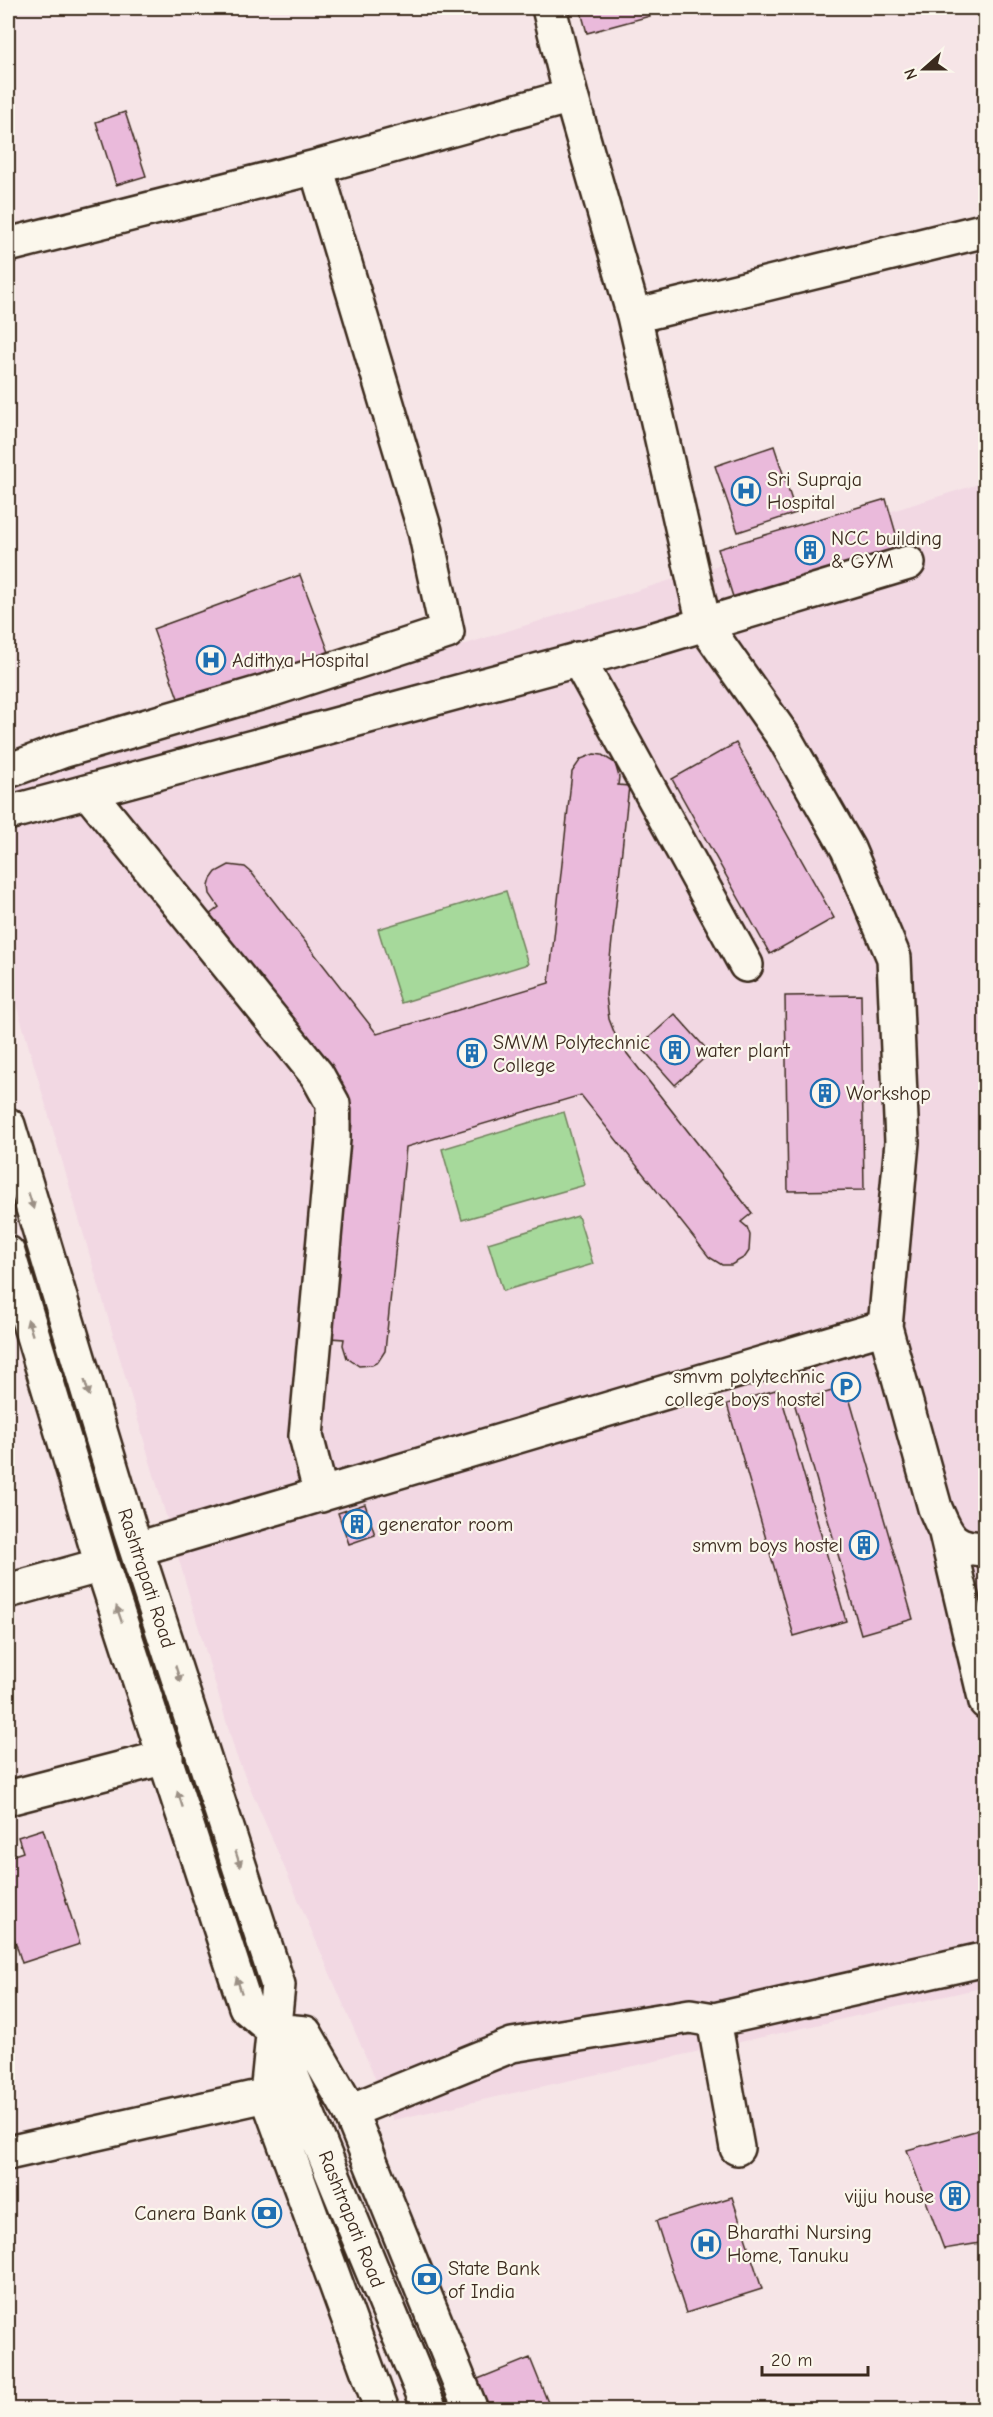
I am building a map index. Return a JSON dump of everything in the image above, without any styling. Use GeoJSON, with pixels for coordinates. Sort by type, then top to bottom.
{"type":"FeatureCollection","features":[{"type":"Feature","properties":{"kind":"street"},"geometry":{"type":"LineString","coordinates":[[549,8],[571,96],[634,316],[704,624],[785,739],[842,839],[894,958],[902,1142],[885,1327],[935,1508],[946,1533],[986,1702]]}},
{"type":"Feature","properties":{"kind":"street"},"geometry":{"type":"LineString","coordinates":[[8,244],[316,167],[571,96]]}},
{"type":"Feature","properties":{"kind":"street"},"geometry":{"type":"LineString","coordinates":[[8,771],[62,751],[270,690],[447,632],[425,531],[316,167]]}},
{"type":"Feature","properties":{"kind":"street"},"geometry":{"type":"LineString","coordinates":[[634,316],[986,230]]}},
{"type":"Feature","properties":{"kind":"street"},"geometry":{"type":"LineString","coordinates":[[8,813],[579,659],[908,563]]}},
{"type":"Feature","properties":{"kind":"street"},"geometry":{"type":"LineString","coordinates":[[579,659],[746,965]]}},
{"type":"Feature","properties":{"kind":"street"},"geometry":{"type":"LineString","coordinates":[[88,792],[317,1075],[333,1104],[333,1139],[306,1436],[321,1495]]}},
{"type":"Feature","properties":{"kind":"street","name":"Rashtrapati Road"},"geometry":{"type":"LineString","coordinates":[[8,1125],[137,1549],[278,1985],[273,2030]]}},
{"type":"Feature","properties":{"kind":"street","name":"Rashtrapati Road"},"geometry":{"type":"LineString","coordinates":[[8,1252],[102,1565],[246,2007],[273,2030],[430,2409]]}},
{"type":"Feature","properties":{"kind":"street"},"geometry":{"type":"LineString","coordinates":[[137,1549],[885,1327]]}},
{"type":"Feature","properties":{"kind":"street"},"geometry":{"type":"LineString","coordinates":[[946,1533],[964,1548],[986,1549]]}},
{"type":"Feature","properties":{"kind":"street"},"geometry":{"type":"LineString","coordinates":[[8,1591],[102,1565]]}},
{"type":"Feature","properties":{"kind":"street"},"geometry":{"type":"LineString","coordinates":[[8,1798],[166,1757]]}},
{"type":"Feature","properties":{"kind":"street"},"geometry":{"type":"LineString","coordinates":[[350,2111],[513,2045],[690,2016],[714,2020],[986,1959]]}},
{"type":"Feature","properties":{"kind":"street"},"geometry":{"type":"LineString","coordinates":[[714,2020],[737,2148]]}},
{"type":"Feature","properties":{"kind":"street"},"geometry":{"type":"LineString","coordinates":[[382,2409],[267,2095],[273,2030],[305,2033],[350,2111],[471,2409]]}},
{"type":"Feature","properties":{"kind":"street"},"geometry":{"type":"LineString","coordinates":[[8,2153],[267,2095]]}},
{"type":"Feature","properties":{"kind":"shaded area"},"geometry":{"type":"Polygon","coordinates":[[[985,482],[985,1987],[393,2120],[236,1755],[8,976],[8,787],[985,482]]]}},
{"type":"Feature","properties":{"kind":"green space"},"geometry":{"type":"Polygon","coordinates":[[[506,891],[528,964],[401,1003],[378,929],[506,891]]]}},
{"type":"Feature","properties":{"kind":"green space"},"geometry":{"type":"Polygon","coordinates":[[[564,1112],[585,1185],[462,1220],[442,1149],[564,1112]]]}},
{"type":"Feature","properties":{"kind":"green space"},"geometry":{"type":"Polygon","coordinates":[[[578,1216],[593,1264],[503,1291],[488,1243],[578,1216]]]}},
{"type":"Feature","properties":{"kind":"building"},"geometry":{"type":"Polygon","coordinates":[[[580,8],[648,8],[650,16],[587,33],[580,8]]]}},
{"type":"Feature","properties":{"kind":"building"},"geometry":{"type":"Polygon","coordinates":[[[125,112],[146,176],[116,185],[96,122],[125,112]]]}},
{"type":"Feature","properties":{"kind":"building"},"geometry":{"type":"Polygon","coordinates":[[[774,446],[796,513],[738,532],[715,466],[774,446]]]}},
{"type":"Feature","properties":{"kind":"building","name":"NCC building & GYM"},"geometry":{"type":"Polygon","coordinates":[[[886,499],[901,551],[734,600],[718,549],[886,499]]]}},
{"type":"Feature","properties":{"kind":"building"},"geometry":{"type":"Polygon","coordinates":[[[300,575],[330,655],[182,709],[153,629],[300,575]]]}},
{"type":"Feature","properties":{"kind":"building"},"geometry":{"type":"Polygon","coordinates":[[[736,743],[834,918],[770,954],[672,779],[736,743]]]}},
{"type":"Feature","properties":{"kind":"building","name":"SMVM Polytechnic College"},"geometry":{"type":"Polygon","coordinates":[[[594,754],[602,755],[615,763],[619,777],[618,785],[629,786],[606,995],[609,1019],[618,1042],[752,1213],[741,1222],[747,1227],[750,1235],[749,1251],[745,1257],[731,1265],[722,1265],[709,1257],[581,1095],[406,1147],[385,1351],[378,1362],[359,1366],[347,1358],[343,1345],[344,1339],[330,1338],[352,1109],[348,1096],[330,1068],[209,915],[219,907],[210,894],[211,879],[216,872],[229,865],[245,867],[251,872],[377,1034],[549,983],[572,772],[581,759],[594,754]]]}},
{"type":"Feature","properties":{"kind":"building","name":"Workshop"},"geometry":{"type":"Polygon","coordinates":[[[861,995],[864,1190],[788,1191],[785,996],[861,995]]]}},
{"type":"Feature","properties":{"kind":"building","name":"water plant"},"geometry":{"type":"Polygon","coordinates":[[[675,1014],[710,1053],[675,1085],[640,1046],[675,1014]]]}},
{"type":"Feature","properties":{"kind":"building","name":"smvm boys hostel"},"geometry":{"type":"Polygon","coordinates":[[[846,1387],[913,1619],[861,1634],[794,1402],[846,1387]]]}},
{"type":"Feature","properties":{"kind":"building"},"geometry":{"type":"Polygon","coordinates":[[[779,1389],[846,1621],[794,1636],[727,1404],[779,1389]]]}},
{"type":"Feature","properties":{"kind":"building","name":"generator room"},"geometry":{"type":"Polygon","coordinates":[[[365,1504],[375,1535],[349,1544],[338,1513],[365,1504]]]}},
{"type":"Feature","properties":{"kind":"building"},"geometry":{"type":"Polygon","coordinates":[[[43,1829],[80,1944],[22,1963],[8,1919],[8,1857],[23,1852],[18,1837],[43,1829]]]}},
{"type":"Feature","properties":{"kind":"building","name":"vijju house"},"geometry":{"type":"Polygon","coordinates":[[[986,2128],[986,2242],[944,2249],[907,2150],[986,2128]]]}},
{"type":"Feature","properties":{"kind":"building"},"geometry":{"type":"Polygon","coordinates":[[[732,2197],[762,2289],[686,2313],[656,2221],[732,2197]]]}},
{"type":"Feature","properties":{"kind":"building"},"geometry":{"type":"Polygon","coordinates":[[[530,2358],[551,2410],[485,2410],[473,2381],[530,2358]]]}},
{"type":"Feature","properties":{"kind":"place","name":"Sri Supraja Hospital"},"geometry":{"type":"Point","coordinates":[746,491]}},
{"type":"Feature","properties":{"kind":"place","name":"NCC building & GYM"},"geometry":{"type":"Point","coordinates":[810,550]}},
{"type":"Feature","properties":{"kind":"place","name":"Adithya Hospital"},"geometry":{"type":"Point","coordinates":[211,660]}},
{"type":"Feature","properties":{"kind":"place","name":"water plant"},"geometry":{"type":"Point","coordinates":[675,1050]}},
{"type":"Feature","properties":{"kind":"place","name":"SMVM Polytechnic College"},"geometry":{"type":"Point","coordinates":[472,1053]}},
{"type":"Feature","properties":{"kind":"place","name":"Workshop"},"geometry":{"type":"Point","coordinates":[825,1093]}},
{"type":"Feature","properties":{"kind":"place","name":"smvm polytechnic college boys hostel"},"geometry":{"type":"Point","coordinates":[846,1387]}},
{"type":"Feature","properties":{"kind":"place","name":"generator room"},"geometry":{"type":"Point","coordinates":[357,1524]}},
{"type":"Feature","properties":{"kind":"place","name":"smvm boys hostel"},"geometry":{"type":"Point","coordinates":[864,1545]}},
{"type":"Feature","properties":{"kind":"place","name":"vijju house"},"geometry":{"type":"Point","coordinates":[955,2196]}},
{"type":"Feature","properties":{"kind":"place","name":"Canera Bank"},"geometry":{"type":"Point","coordinates":[267,2213]}},
{"type":"Feature","properties":{"kind":"place","name":"Bharathi Nursing Home, Tanuku"},"geometry":{"type":"Point","coordinates":[706,2244]}},
{"type":"Feature","properties":{"kind":"place","name":"State Bank of India"},"geometry":{"type":"Point","coordinates":[427,2279]}}]}
